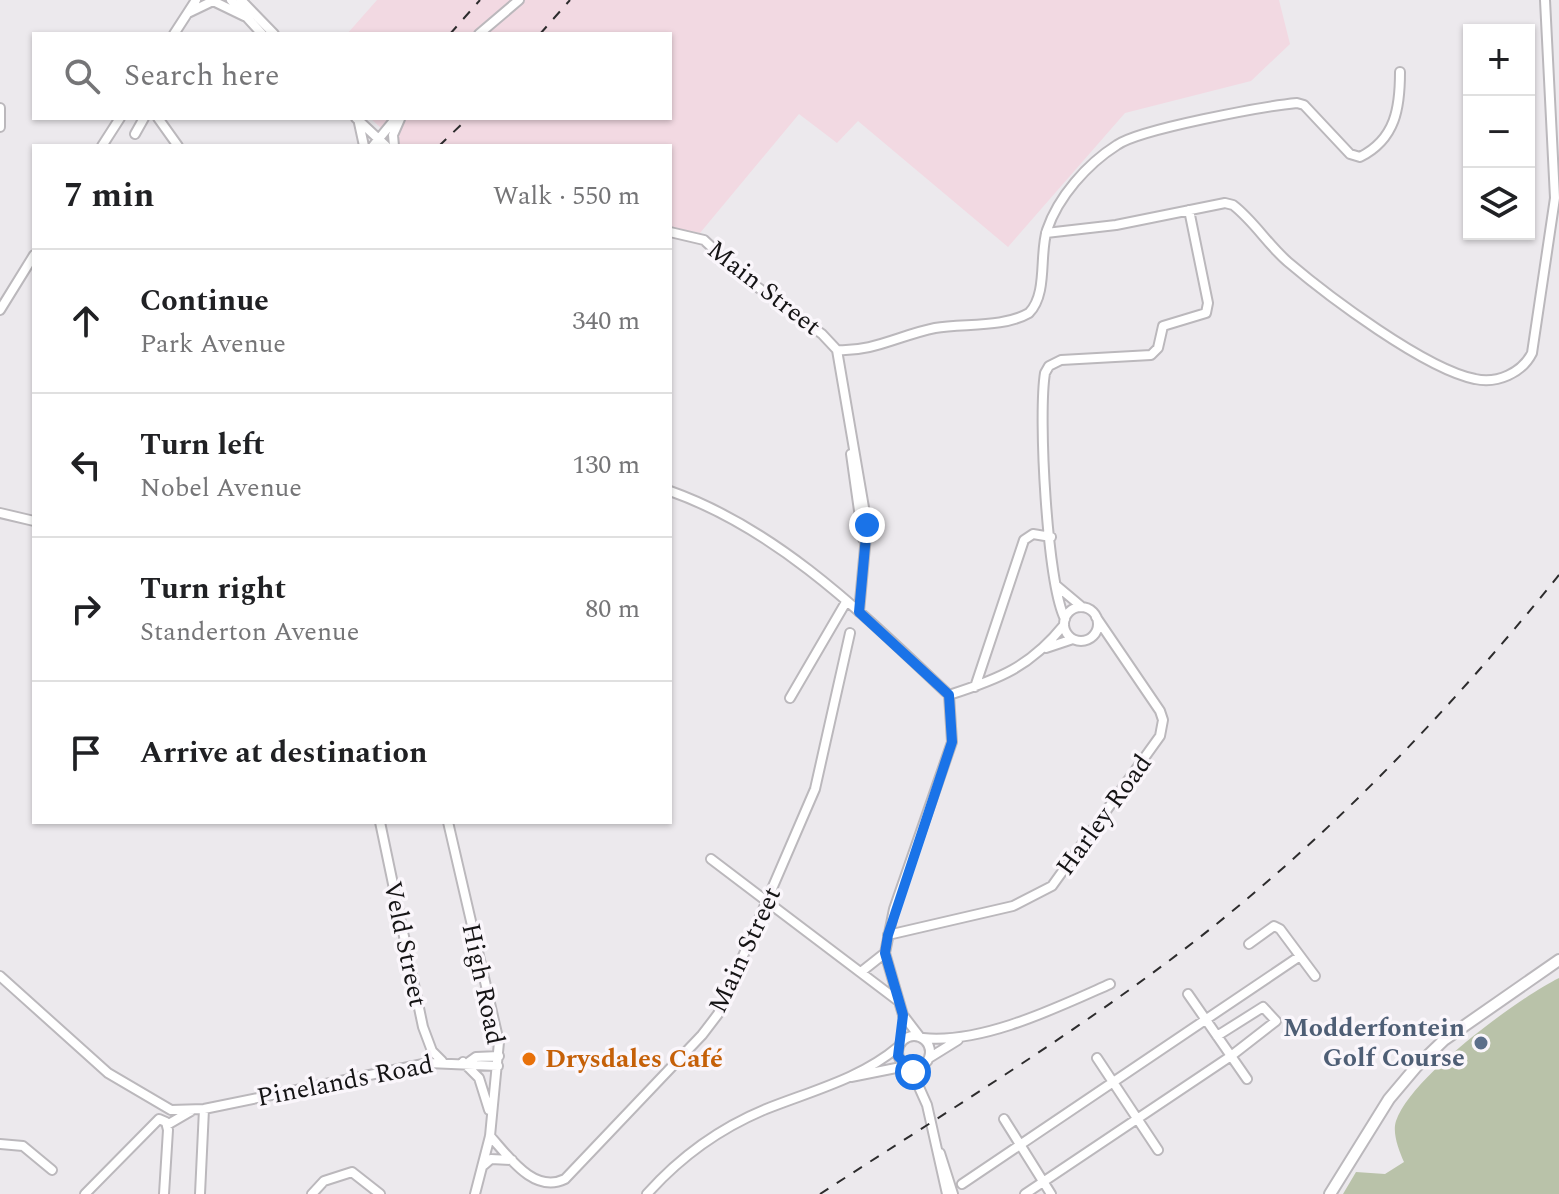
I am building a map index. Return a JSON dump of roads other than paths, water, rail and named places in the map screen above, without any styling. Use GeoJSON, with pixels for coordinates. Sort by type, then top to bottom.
{"type":"FeatureCollection","features":[{"type":"Feature","properties":{"kind":"main road"},"geometry":{"type":"LineString","coordinates":[[1330,1191],[1389,1099],[1416,1067],[1444,1040],[1559,960]]}},
{"type":"Feature","properties":{"kind":"street"},"geometry":{"type":"LineString","coordinates":[[175,32],[196,0]]}},
{"type":"Feature","properties":{"kind":"street"},"geometry":{"type":"LineString","coordinates":[[231,0],[260,32]]}},
{"type":"Feature","properties":{"kind":"street"},"geometry":{"type":"LineString","coordinates":[[241,0],[272,32]]}},
{"type":"Feature","properties":{"kind":"street"},"geometry":{"type":"LineString","coordinates":[[481,32],[519,0]]}},
{"type":"Feature","properties":{"kind":"street"},"geometry":{"type":"LineString","coordinates":[[1046,233],[1116,225],[1225,203],[1233,205],[1290,264],[1361,318],[1456,372],[1486,380],[1521,369],[1532,353],[1555,239],[1545,0]]}},
{"type":"Feature","properties":{"kind":"street"},"geometry":{"type":"LineString","coordinates":[[188,13],[213,1],[228,5],[244,16]]}},
{"type":"Feature","properties":{"kind":"street"},"geometry":{"type":"LineString","coordinates":[[1547,40],[1559,39]]}},
{"type":"Feature","properties":{"kind":"street"},"geometry":{"type":"LineString","coordinates":[[837,350],[871,349],[934,328],[1025,315],[1036,302],[1046,233],[1060,202],[1110,150],[1131,138],[1297,103],[1304,105],[1350,154],[1360,157],[1376,146],[1395,122],[1400,72]]}},
{"type":"Feature","properties":{"kind":"street"},"geometry":{"type":"LineString","coordinates":[[0,108],[0,127]]}},
{"type":"Feature","properties":{"kind":"street"},"geometry":{"type":"LineString","coordinates":[[103,144],[119,120]]}},
{"type":"Feature","properties":{"kind":"street"},"geometry":{"type":"LineString","coordinates":[[135,134],[143,120]]}},
{"type":"Feature","properties":{"kind":"street"},"geometry":{"type":"LineString","coordinates":[[159,120],[177,144]]}},
{"type":"Feature","properties":{"kind":"street"},"geometry":{"type":"LineString","coordinates":[[357,120],[363,144]]}},
{"type":"Feature","properties":{"kind":"street"},"geometry":{"type":"LineString","coordinates":[[358,120],[376,143],[396,120]]}},
{"type":"Feature","properties":{"kind":"street"},"geometry":{"type":"LineString","coordinates":[[394,144],[397,120]]}},
{"type":"Feature","properties":{"kind":"street"},"geometry":{"type":"LineString","coordinates":[[1073,639],[1063,618],[1051,537],[1043,431],[1045,373],[1049,366],[1061,360],[1151,355],[1158,348],[1163,326],[1206,313],[1208,303],[1189,210]]}},
{"type":"Feature","properties":{"kind":"street","name":"Main Street"},"geometry":{"type":"LineString","coordinates":[[672,232],[704,240],[745,278],[822,334],[837,350],[867,525],[859,612]]}},
{"type":"Feature","properties":{"kind":"street"},"geometry":{"type":"LineString","coordinates":[[0,310],[32,258]]}},
{"type":"Feature","properties":{"kind":"street"},"geometry":{"type":"LineString","coordinates":[[672,492],[779,548],[859,612],[949,695],[952,742],[888,935],[885,953],[903,1015],[928,1045],[923,1079],[947,1194]]}},
{"type":"Feature","properties":{"kind":"street"},"geometry":{"type":"LineString","coordinates":[[0,513],[32,521]]}},
{"type":"Feature","properties":{"kind":"street"},"geometry":{"type":"LineString","coordinates":[[975,687],[1024,540],[1033,534],[1051,537]]}},
{"type":"Feature","properties":{"kind":"street"},"geometry":{"type":"LineString","coordinates":[[1057,586],[1096,617],[1097,626],[1092,637]]}},
{"type":"Feature","properties":{"kind":"street"},"geometry":{"type":"LineString","coordinates":[[1042,650],[1073,599]]}},
{"type":"Feature","properties":{"kind":"street"},"geometry":{"type":"LineString","coordinates":[[790,698],[846,602]]}},
{"type":"Feature","properties":{"kind":"street"},"geometry":{"type":"LineString","coordinates":[[1063,618],[1073,609],[1082,607]]}},
{"type":"Feature","properties":{"kind":"street","name":"Harley Road"},"geometry":{"type":"LineString","coordinates":[[888,935],[1013,906],[1052,886],[1162,731],[1160,711],[1096,617]]}},
{"type":"Feature","properties":{"kind":"street","name":"Main Street"},"geometry":{"type":"LineString","coordinates":[[513,1160],[544,1185],[565,1179],[702,1035],[718,1014],[767,905],[824,762],[850,633]]}},
{"type":"Feature","properties":{"kind":"street"},"geometry":{"type":"LineString","coordinates":[[949,695],[997,680],[1042,650],[1073,639],[1082,641],[1110,636]]}},
{"type":"Feature","properties":{"kind":"street","name":"Veld Street"},"geometry":{"type":"LineString","coordinates":[[380,824],[423,1027],[432,1051],[442,1061]]}},
{"type":"Feature","properties":{"kind":"street","name":"High Road"},"geometry":{"type":"LineString","coordinates":[[448,824],[497,1032],[498,1061],[490,1136],[475,1194]]}},
{"type":"Feature","properties":{"kind":"street"},"geometry":{"type":"LineString","coordinates":[[711,859],[767,905],[897,1000]]}},
{"type":"Feature","properties":{"kind":"street"},"geometry":{"type":"LineString","coordinates":[[1249,944],[1274,926],[1315,976]]}},
{"type":"Feature","properties":{"kind":"street"},"geometry":{"type":"LineString","coordinates":[[861,972],[885,953]]}},
{"type":"Feature","properties":{"kind":"street"},"geometry":{"type":"LineString","coordinates":[[962,1184],[1300,956]]}},
{"type":"Feature","properties":{"kind":"street"},"geometry":{"type":"LineString","coordinates":[[0,976],[108,1073],[171,1110],[192,1111]]}},
{"type":"Feature","properties":{"kind":"street"},"geometry":{"type":"LineString","coordinates":[[851,1077],[910,1036],[969,1035],[1044,1014],[1110,984]]}},
{"type":"Feature","properties":{"kind":"street"},"geometry":{"type":"LineString","coordinates":[[1188,994],[1247,1079]]}},
{"type":"Feature","properties":{"kind":"street"},"geometry":{"type":"LineString","coordinates":[[1025,1194],[1275,1023],[1268,1008],[1257,1009],[1217,1036]]}},
{"type":"Feature","properties":{"kind":"street"},"geometry":{"type":"LineString","coordinates":[[903,1015],[898,1056],[908,1066],[927,1105]]}},
{"type":"Feature","properties":{"kind":"street"},"geometry":{"type":"LineString","coordinates":[[647,1194],[680,1161],[724,1129],[766,1109],[851,1077],[927,1060],[969,1035]]}},
{"type":"Feature","properties":{"kind":"street","name":"Pinelands Road"},"geometry":{"type":"LineString","coordinates":[[192,1111],[442,1061],[466,1062],[476,1057],[498,1061]]}},
{"type":"Feature","properties":{"kind":"street"},"geometry":{"type":"LineString","coordinates":[[1097,1058],[1158,1150]]}},
{"type":"Feature","properties":{"kind":"street"},"geometry":{"type":"LineString","coordinates":[[466,1062],[479,1078],[490,1115]]}},
{"type":"Feature","properties":{"kind":"street"},"geometry":{"type":"LineString","coordinates":[[200,1194],[204,1109]]}},
{"type":"Feature","properties":{"kind":"street"},"geometry":{"type":"LineString","coordinates":[[167,1125],[192,1111]]}},
{"type":"Feature","properties":{"kind":"street"},"geometry":{"type":"LineString","coordinates":[[85,1194],[149,1126],[159,1119],[167,1125]]}},
{"type":"Feature","properties":{"kind":"street"},"geometry":{"type":"LineString","coordinates":[[1004,1119],[1051,1194]]}},
{"type":"Feature","properties":{"kind":"street"},"geometry":{"type":"LineString","coordinates":[[164,1194],[167,1125]]}},
{"type":"Feature","properties":{"kind":"street"},"geometry":{"type":"LineString","coordinates":[[490,1136],[513,1160]]}},
{"type":"Feature","properties":{"kind":"street"},"geometry":{"type":"LineString","coordinates":[[0,1144],[23,1146],[52,1170]]}},
{"type":"Feature","properties":{"kind":"street"},"geometry":{"type":"LineString","coordinates":[[938,1148],[953,1194]]}},
{"type":"Feature","properties":{"kind":"street"},"geometry":{"type":"LineString","coordinates":[[482,1167],[491,1159],[513,1160]]}},
{"type":"Feature","properties":{"kind":"street"},"geometry":{"type":"LineString","coordinates":[[312,1194],[336,1174],[352,1172],[380,1194]]}},
{"type":"Feature","properties":{"kind":"railway"},"geometry":{"type":"LineString","coordinates":[[452,32],[480,0]]}},
{"type":"Feature","properties":{"kind":"railway"},"geometry":{"type":"LineString","coordinates":[[542,32],[570,0]]}},
{"type":"Feature","properties":{"kind":"railway"},"geometry":{"type":"LineString","coordinates":[[441,144],[466,120]]}},
{"type":"Feature","properties":{"kind":"railway"},"geometry":{"type":"LineString","coordinates":[[820,1194],[1090,1017],[1231,912],[1332,823],[1427,728],[1559,575]]}},
{"type":"Feature","properties":{"kind":"place","name":"Modderfontein Golf Course"},"geometry":{"type":"Point","coordinates":[1481,1043]}},
{"type":"Feature","properties":{"kind":"place","name":"Drysdales Café"},"geometry":{"type":"Point","coordinates":[529,1059]}}]}
